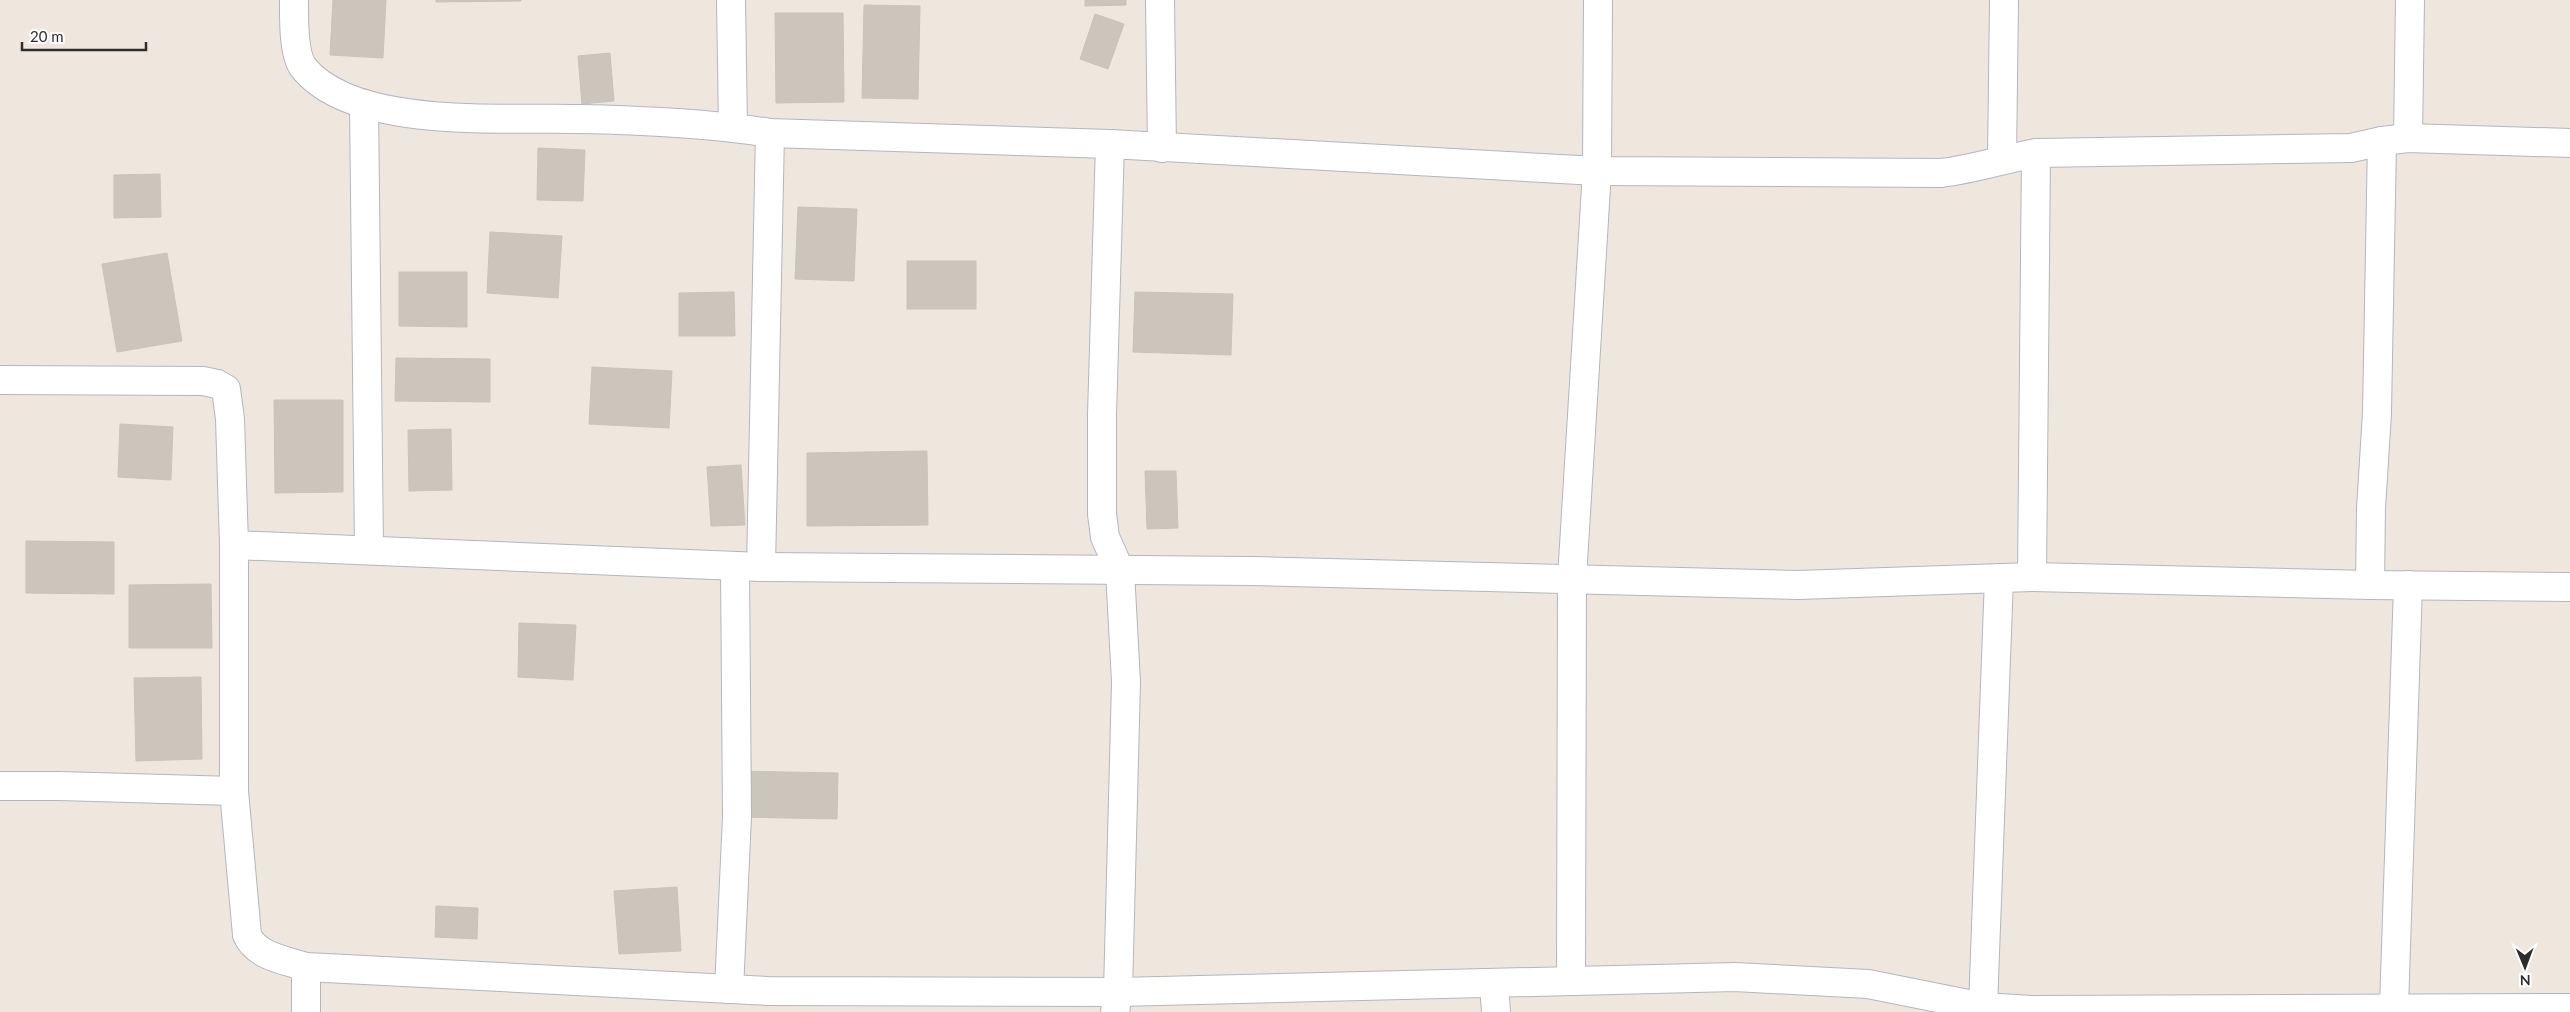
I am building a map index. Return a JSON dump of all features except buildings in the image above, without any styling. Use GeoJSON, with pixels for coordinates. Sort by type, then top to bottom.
{"type":"FeatureCollection","features":[{"type":"Feature","properties":{"kind":"street"},"geometry":{"type":"LineString","coordinates":[[294,0],[294,32],[302,65],[321,84],[364,104],[447,119],[577,119],[733,127],[770,133],[1110,144],[1597,171],[1941,172],[1970,169],[2002,159],[2036,153],[2351,148],[2395,140],[2570,142]]}},
{"type":"Feature","properties":{"kind":"street"},"geometry":{"type":"LineString","coordinates":[[731,0],[733,127]]}},
{"type":"Feature","properties":{"kind":"street"},"geometry":{"type":"LineString","coordinates":[[1160,0],[1162,148]]}},
{"type":"Feature","properties":{"kind":"street"},"geometry":{"type":"LineString","coordinates":[[1571,981],[1572,578],[1597,171],[1598,0]]}},
{"type":"Feature","properties":{"kind":"street"},"geometry":{"type":"LineString","coordinates":[[2002,159],[2004,0]]}},
{"type":"Feature","properties":{"kind":"street"},"geometry":{"type":"LineString","coordinates":[[2370,585],[2371,508],[2395,140],[2410,0]]}},
{"type":"Feature","properties":{"kind":"street"},"geometry":{"type":"LineString","coordinates":[[364,104],[369,550]]}},
{"type":"Feature","properties":{"kind":"street"},"geometry":{"type":"LineString","coordinates":[[729,989],[770,133]]}},
{"type":"Feature","properties":{"kind":"street"},"geometry":{"type":"LineString","coordinates":[[1110,144],[1102,415],[1102,514],[1105,537],[1120,571],[1126,682],[1116,1002]]}},
{"type":"Feature","properties":{"kind":"street"},"geometry":{"type":"LineString","coordinates":[[2032,577],[2036,153]]}},
{"type":"Feature","properties":{"kind":"street"},"geometry":{"type":"LineString","coordinates":[[0,380],[203,381],[217,384],[226,389],[230,419],[234,545],[234,791],[247,935],[254,947],[261,952],[306,967],[729,989],[768,1001],[1116,1002],[1494,984],[1735,977],[1868,984],[1983,1007],[2032,1011],[2352,1011],[2394,1007],[2570,1008]]}},
{"type":"Feature","properties":{"kind":"street"},"geometry":{"type":"LineString","coordinates":[[234,545],[748,567],[1251,571],[1798,585],[2032,577],[2370,585],[2570,587]]}},
{"type":"Feature","properties":{"kind":"street"},"geometry":{"type":"LineString","coordinates":[[1983,1007],[1999,578]]}},
{"type":"Feature","properties":{"kind":"street"},"geometry":{"type":"LineString","coordinates":[[2394,1007],[2408,585]]}},
{"type":"Feature","properties":{"kind":"street"},"geometry":{"type":"LineString","coordinates":[[0,786],[234,791]]}},
{"type":"Feature","properties":{"kind":"street"},"geometry":{"type":"LineString","coordinates":[[306,967],[306,1012]]}},
{"type":"Feature","properties":{"kind":"street"},"geometry":{"type":"LineString","coordinates":[[1494,984],[1496,1012]]}}]}
